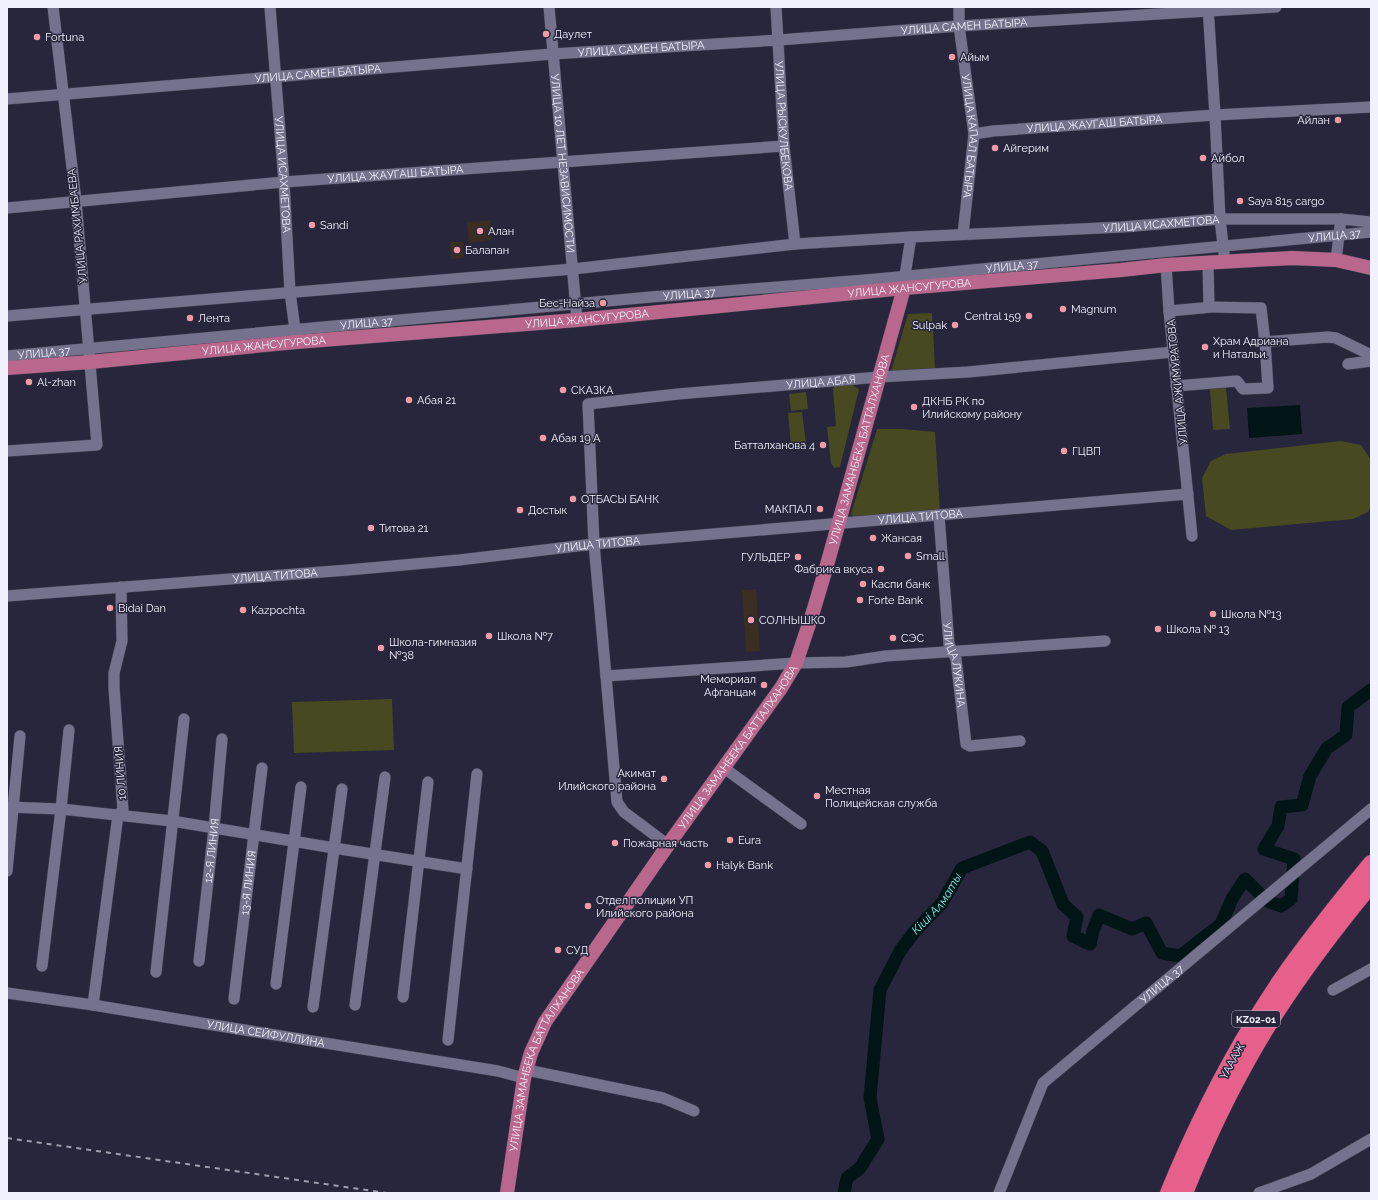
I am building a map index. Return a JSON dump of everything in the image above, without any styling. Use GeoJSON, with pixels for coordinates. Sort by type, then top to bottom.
{"type":"FeatureCollection","features":[{"type":"Feature","properties":{"kind":"highway","name":"ҮАААЖ"},"geometry":{"type":"LineString","coordinates":[[1168,1193],[1204,1112],[1256,1019],[1304,947],[1371,862]]}},
{"type":"Feature","properties":{"kind":"highway","name":"ҮАААЖ"},"geometry":{"type":"LineString","coordinates":[[1185,1193],[1208,1139],[1243,1068],[1286,999],[1314,958],[1371,885]]}},
{"type":"Feature","properties":{"kind":"main road","name":"УЛИЦА ЖАНСУГУРОВА"},"geometry":{"type":"LineString","coordinates":[[7,368],[90,362],[296,342],[577,320],[904,288],[1166,265],[1292,258],[1336,260],[1371,268]]}},
{"type":"Feature","properties":{"kind":"main road","name":"УЛИЦА ЗАМАНБЕКА БАТТАЛХАНОВА"},"geometry":{"type":"LineString","coordinates":[[507,1193],[526,1074],[534,1046],[545,1022],[668,845],[781,688],[796,663],[839,524],[904,288]]}},
{"type":"Feature","properties":{"kind":"street","name":"УЛИЦА РАХИМБАЕВА"},"geometry":{"type":"LineString","coordinates":[[7,451],[97,445],[76,201],[53,7]]}},
{"type":"Feature","properties":{"kind":"street","name":"УЛИЦА ИСАХМЕТОВА"},"geometry":{"type":"LineString","coordinates":[[270,7],[284,182],[290,292],[296,342]]}},
{"type":"Feature","properties":{"kind":"street","name":"УЛИЦА 10 ЛЕТ НЕЗАВИСИМОСТИ"},"geometry":{"type":"LineString","coordinates":[[549,7],[577,320]]}},
{"type":"Feature","properties":{"kind":"street","name":"УЛИЦА РЫСКУЛБЕКОВА"},"geometry":{"type":"LineString","coordinates":[[776,7],[784,146],[795,244]]}},
{"type":"Feature","properties":{"kind":"street","name":"УЛИЦА КАПАЛ БАТЫРА"},"geometry":{"type":"LineString","coordinates":[[959,7],[960,26],[974,134],[963,234]]}},
{"type":"Feature","properties":{"kind":"street","name":"УЛИЦА САМЕН БАТЫРА"},"geometry":{"type":"LineString","coordinates":[[7,98],[552,54],[779,40],[1208,9],[1276,7]]}},
{"type":"Feature","properties":{"kind":"street","name":"УЛИЦА ИСАХМЕТОВА"},"geometry":{"type":"LineString","coordinates":[[963,234],[1122,227],[1220,219],[1216,115],[1208,9]]}},
{"type":"Feature","properties":{"kind":"street"},"geometry":{"type":"LineString","coordinates":[[1216,115],[1371,107]]}},
{"type":"Feature","properties":{"kind":"street","name":"УЛИЦА ЖАУГАШ БАТЫРА"},"geometry":{"type":"LineString","coordinates":[[974,134],[993,131],[1216,115]]}},
{"type":"Feature","properties":{"kind":"street","name":"УЛИЦА ЖАУГАШ БАТЫРА"},"geometry":{"type":"LineString","coordinates":[[7,208],[284,182],[784,146]]}},
{"type":"Feature","properties":{"kind":"street"},"geometry":{"type":"LineString","coordinates":[[1226,262],[1220,219],[1341,219],[1371,222]]}},
{"type":"Feature","properties":{"kind":"street"},"geometry":{"type":"LineString","coordinates":[[1336,260],[1341,219]]}},
{"type":"Feature","properties":{"kind":"street","name":"УЛИЦА 37"},"geometry":{"type":"LineString","coordinates":[[7,356],[651,297],[877,279],[1371,232]]}},
{"type":"Feature","properties":{"kind":"street"},"geometry":{"type":"LineString","coordinates":[[7,316],[85,308],[573,269],[795,244],[963,234]]}},
{"type":"Feature","properties":{"kind":"street"},"geometry":{"type":"LineString","coordinates":[[904,288],[911,237]]}},
{"type":"Feature","properties":{"kind":"street"},"geometry":{"type":"LineString","coordinates":[[1208,263],[1210,306]]}},
{"type":"Feature","properties":{"kind":"street"},"geometry":{"type":"LineString","coordinates":[[1166,265],[1169,311]]}},
{"type":"Feature","properties":{"kind":"street","name":"УЛИЦА АЖИМУРАТОВА"},"geometry":{"type":"LineString","coordinates":[[1192,536],[1169,311],[1210,306],[1261,308],[1265,342]]}},
{"type":"Feature","properties":{"kind":"street"},"geometry":{"type":"LineString","coordinates":[[1176,386],[1238,381],[1243,389],[1268,388],[1265,342],[1328,336],[1336,338],[1371,355]]}},
{"type":"Feature","properties":{"kind":"street","name":"УЛИЦА АБАЯ"},"geometry":{"type":"LineString","coordinates":[[594,544],[588,404],[678,394],[879,377],[968,372],[1173,352]]}},
{"type":"Feature","properties":{"kind":"street"},"geometry":{"type":"LineString","coordinates":[[1348,364],[1371,361]]}},
{"type":"Feature","properties":{"kind":"street","name":"УЛИЦА ТИТОВА"},"geometry":{"type":"LineString","coordinates":[[7,596],[451,561],[594,544],[1188,494]]}},
{"type":"Feature","properties":{"kind":"street","name":"УЛИЦА ЛУКИНА"},"geometry":{"type":"LineString","coordinates":[[939,516],[949,644],[956,659],[966,744],[970,746],[1020,741]]}},
{"type":"Feature","properties":{"kind":"street"},"geometry":{"type":"LineString","coordinates":[[594,544],[617,802],[624,812],[668,845]]}},
{"type":"Feature","properties":{"kind":"street","name":"10 ЛИНИЯ"},"geometry":{"type":"LineString","coordinates":[[93,1005],[118,815],[122,810],[114,688],[114,673],[122,641],[121,587]]}},
{"type":"Feature","properties":{"kind":"street"},"geometry":{"type":"LineString","coordinates":[[606,676],[796,663],[846,662],[886,656],[1105,641]]}},
{"type":"Feature","properties":{"kind":"street"},"geometry":{"type":"LineString","coordinates":[[156,972],[184,719]]}},
{"type":"Feature","properties":{"kind":"street"},"geometry":{"type":"LineString","coordinates":[[42,966],[69,730]]}},
{"type":"Feature","properties":{"kind":"street"},"geometry":{"type":"LineString","coordinates":[[7,871],[10,807],[20,736]]}},
{"type":"Feature","properties":{"kind":"street","name":"12-Я ЛИНИЯ"},"geometry":{"type":"LineString","coordinates":[[199,961],[214,828],[222,739]]}},
{"type":"Feature","properties":{"kind":"street","name":"13-Я ЛИНИЯ"},"geometry":{"type":"LineString","coordinates":[[234,998],[262,768]]}},
{"type":"Feature","properties":{"kind":"street"},"geometry":{"type":"LineString","coordinates":[[724,768],[801,824]]}},
{"type":"Feature","properties":{"kind":"street"},"geometry":{"type":"LineString","coordinates":[[448,1040],[477,774]]}},
{"type":"Feature","properties":{"kind":"street"},"geometry":{"type":"LineString","coordinates":[[355,1006],[385,777]]}},
{"type":"Feature","properties":{"kind":"street"},"geometry":{"type":"LineString","coordinates":[[403,998],[428,782]]}},
{"type":"Feature","properties":{"kind":"street"},"geometry":{"type":"LineString","coordinates":[[276,984],[301,787]]}},
{"type":"Feature","properties":{"kind":"street"},"geometry":{"type":"LineString","coordinates":[[313,1007],[342,788]]}},
{"type":"Feature","properties":{"kind":"street"},"geometry":{"type":"LineString","coordinates":[[10,807],[61,809],[172,821],[467,869]]}},
{"type":"Feature","properties":{"kind":"street","name":"УЛИЦА 37"},"geometry":{"type":"LineString","coordinates":[[999,1193],[1042,1083],[1371,809]]}},
{"type":"Feature","properties":{"kind":"street"},"geometry":{"type":"LineString","coordinates":[[1333,990],[1371,969]]}},
{"type":"Feature","properties":{"kind":"street","name":"УЛИЦА СЕЙФУЛЛИНА"},"geometry":{"type":"LineString","coordinates":[[7,993],[93,1005],[498,1071],[526,1074],[663,1098],[694,1111]]}},
{"type":"Feature","properties":{"kind":"street"},"geometry":{"type":"LineString","coordinates":[[1259,1193],[1311,1174],[1371,1139]]}},
{"type":"Feature","properties":{"kind":"shaded area","name":"Алан"},"geometry":{"type":"Polygon","coordinates":[[[490,220],[492,240],[469,243],[467,222],[490,220]]]}},
{"type":"Feature","properties":{"kind":"shaded area","name":"Балапан"},"geometry":{"type":"Polygon","coordinates":[[[450,242],[463,242],[464,258],[451,259],[450,242]]]}},
{"type":"Feature","properties":{"kind":"shaded area"},"geometry":{"type":"Polygon","coordinates":[[[1300,405],[1302,434],[1249,438],[1247,408],[1300,405]]]}},
{"type":"Feature","properties":{"kind":"shaded area","name":"СОЛНЫШКО"},"geometry":{"type":"Polygon","coordinates":[[[756,589],[760,651],[746,652],[742,590],[756,589]]]}},
{"type":"Feature","properties":{"kind":"green space"},"geometry":{"type":"Polygon","coordinates":[[[932,313],[935,368],[891,371],[908,314],[932,313]]]}},
{"type":"Feature","properties":{"kind":"green space"},"geometry":{"type":"Polygon","coordinates":[[[835,385],[852,385],[859,389],[840,467],[834,468],[831,463],[827,427],[836,426],[833,390],[835,385]]]}},
{"type":"Feature","properties":{"kind":"green space"},"geometry":{"type":"Polygon","coordinates":[[[1226,388],[1230,429],[1213,430],[1210,389],[1226,388]]]}},
{"type":"Feature","properties":{"kind":"green space"},"geometry":{"type":"Polygon","coordinates":[[[806,392],[808,409],[791,411],[789,394],[806,392]]]}},
{"type":"Feature","properties":{"kind":"green space"},"geometry":{"type":"Polygon","coordinates":[[[802,412],[806,444],[791,446],[788,413],[802,412]]]}},
{"type":"Feature","properties":{"kind":"green space"},"geometry":{"type":"Polygon","coordinates":[[[877,429],[903,429],[935,432],[940,511],[854,519],[851,514],[877,429]]]}},
{"type":"Feature","properties":{"kind":"green space"},"geometry":{"type":"Polygon","coordinates":[[[1341,441],[1361,445],[1371,460],[1371,506],[1368,512],[1353,519],[1231,530],[1206,516],[1202,478],[1211,461],[1226,454],[1341,441]]]}},
{"type":"Feature","properties":{"kind":"green space"},"geometry":{"type":"Polygon","coordinates":[[[392,699],[394,750],[294,753],[292,702],[392,699]]]}},
{"type":"Feature","properties":{"kind":"waterway","name":"Кіші Алматы"},"geometry":{"type":"LineString","coordinates":[[844,1193],[847,1178],[860,1168],[878,1139],[870,1098],[880,990],[900,951],[915,931],[942,903],[962,868],[1030,842],[1042,851],[1063,904],[1077,917],[1073,936],[1090,944],[1099,915],[1132,929],[1146,923],[1162,953],[1180,956],[1221,924],[1233,897],[1245,879],[1267,901],[1281,906],[1291,899],[1294,859],[1264,849],[1278,826],[1281,807],[1302,805],[1310,776],[1327,748],[1346,735],[1348,707],[1371,690]]}},
{"type":"Feature","properties":{"kind":"railway"},"geometry":{"type":"LineString","coordinates":[[7,1138],[387,1193]]}},
{"type":"Feature","properties":{"kind":"place","name":"Даулет"},"geometry":{"type":"Point","coordinates":[546,34]}},
{"type":"Feature","properties":{"kind":"place","name":"Fortuna"},"geometry":{"type":"Point","coordinates":[37,37]}},
{"type":"Feature","properties":{"kind":"place","name":"Айым"},"geometry":{"type":"Point","coordinates":[952,57]}},
{"type":"Feature","properties":{"kind":"place","name":"Айлан"},"geometry":{"type":"Point","coordinates":[1338,120]}},
{"type":"Feature","properties":{"kind":"place","name":"Айгерим"},"geometry":{"type":"Point","coordinates":[995,148]}},
{"type":"Feature","properties":{"kind":"place","name":"Айбол"},"geometry":{"type":"Point","coordinates":[1203,158]}},
{"type":"Feature","properties":{"kind":"place","name":"Saya 815 cargo"},"geometry":{"type":"Point","coordinates":[1240,201]}},
{"type":"Feature","properties":{"kind":"place","name":"Sandi"},"geometry":{"type":"Point","coordinates":[312,225]}},
{"type":"Feature","properties":{"kind":"place","name":"Алан"},"geometry":{"type":"Point","coordinates":[480,231]}},
{"type":"Feature","properties":{"kind":"place","name":"Балапан"},"geometry":{"type":"Point","coordinates":[457,250]}},
{"type":"Feature","properties":{"kind":"place","name":"Бес-Найза"},"geometry":{"type":"Point","coordinates":[603,303]}},
{"type":"Feature","properties":{"kind":"place","name":"Magnum"},"geometry":{"type":"Point","coordinates":[1063,309]}},
{"type":"Feature","properties":{"kind":"place","name":"Central 159"},"geometry":{"type":"Point","coordinates":[1029,316]}},
{"type":"Feature","properties":{"kind":"place","name":"Лента"},"geometry":{"type":"Point","coordinates":[190,318]}},
{"type":"Feature","properties":{"kind":"place","name":"Sulpak"},"geometry":{"type":"Point","coordinates":[955,325]}},
{"type":"Feature","properties":{"kind":"place","name":"Храм Адриана и Натальи."},"geometry":{"type":"Point","coordinates":[1205,347]}},
{"type":"Feature","properties":{"kind":"place","name":"Al-zhan"},"geometry":{"type":"Point","coordinates":[29,382]}},
{"type":"Feature","properties":{"kind":"place","name":"СКАЗКА"},"geometry":{"type":"Point","coordinates":[563,390]}},
{"type":"Feature","properties":{"kind":"place","name":"Абая 21"},"geometry":{"type":"Point","coordinates":[409,400]}},
{"type":"Feature","properties":{"kind":"place","name":"ДКНБ РК по Илийскому району"},"geometry":{"type":"Point","coordinates":[914,407]}},
{"type":"Feature","properties":{"kind":"place","name":"Абая 19 А"},"geometry":{"type":"Point","coordinates":[543,438]}},
{"type":"Feature","properties":{"kind":"place","name":"Батталханова 4"},"geometry":{"type":"Point","coordinates":[823,445]}},
{"type":"Feature","properties":{"kind":"place","name":"ГЦВП"},"geometry":{"type":"Point","coordinates":[1064,451]}},
{"type":"Feature","properties":{"kind":"place","name":"ОТБАСЫ БАНК"},"geometry":{"type":"Point","coordinates":[573,499]}},
{"type":"Feature","properties":{"kind":"place","name":"МАКПАЛ"},"geometry":{"type":"Point","coordinates":[820,509]}},
{"type":"Feature","properties":{"kind":"place","name":"Достык"},"geometry":{"type":"Point","coordinates":[520,510]}},
{"type":"Feature","properties":{"kind":"place","name":"Титова 21"},"geometry":{"type":"Point","coordinates":[371,528]}},
{"type":"Feature","properties":{"kind":"place","name":"Жансая"},"geometry":{"type":"Point","coordinates":[873,538]}},
{"type":"Feature","properties":{"kind":"place","name":"Small"},"geometry":{"type":"Point","coordinates":[908,556]}},
{"type":"Feature","properties":{"kind":"place","name":"ГУЛЬДЕР"},"geometry":{"type":"Point","coordinates":[798,557]}},
{"type":"Feature","properties":{"kind":"place","name":"Фабрика вкуса"},"geometry":{"type":"Point","coordinates":[881,569]}},
{"type":"Feature","properties":{"kind":"place","name":"Каспи банк"},"geometry":{"type":"Point","coordinates":[863,584]}},
{"type":"Feature","properties":{"kind":"place","name":"Forte Bank"},"geometry":{"type":"Point","coordinates":[860,600]}},
{"type":"Feature","properties":{"kind":"place","name":"Bidai Dan"},"geometry":{"type":"Point","coordinates":[110,608]}},
{"type":"Feature","properties":{"kind":"place","name":"Kazpochta"},"geometry":{"type":"Point","coordinates":[243,610]}},
{"type":"Feature","properties":{"kind":"place","name":"Школа №13"},"geometry":{"type":"Point","coordinates":[1213,614]}},
{"type":"Feature","properties":{"kind":"place","name":"СОЛНЫШКО"},"geometry":{"type":"Point","coordinates":[751,620]}},
{"type":"Feature","properties":{"kind":"place","name":"Школа № 13"},"geometry":{"type":"Point","coordinates":[1158,629]}},
{"type":"Feature","properties":{"kind":"place","name":"Школа №7"},"geometry":{"type":"Point","coordinates":[489,636]}},
{"type":"Feature","properties":{"kind":"place","name":"СЭС"},"geometry":{"type":"Point","coordinates":[893,638]}},
{"type":"Feature","properties":{"kind":"place","name":"Школа-гимназия №38"},"geometry":{"type":"Point","coordinates":[381,648]}},
{"type":"Feature","properties":{"kind":"place","name":"Мемориал Афганцам"},"geometry":{"type":"Point","coordinates":[764,685]}},
{"type":"Feature","properties":{"kind":"place","name":"Акимат Илийского района"},"geometry":{"type":"Point","coordinates":[664,779]}},
{"type":"Feature","properties":{"kind":"place","name":"Местная Полицейская служба"},"geometry":{"type":"Point","coordinates":[817,796]}},
{"type":"Feature","properties":{"kind":"place","name":"Eura"},"geometry":{"type":"Point","coordinates":[730,840]}},
{"type":"Feature","properties":{"kind":"place","name":"Пожарная часть"},"geometry":{"type":"Point","coordinates":[615,843]}},
{"type":"Feature","properties":{"kind":"place","name":"Halyk Bank"},"geometry":{"type":"Point","coordinates":[708,865]}},
{"type":"Feature","properties":{"kind":"place","name":"Отдел полиции УП Илийского района"},"geometry":{"type":"Point","coordinates":[588,906]}},
{"type":"Feature","properties":{"kind":"place","name":"СУД"},"geometry":{"type":"Point","coordinates":[558,950]}}]}
